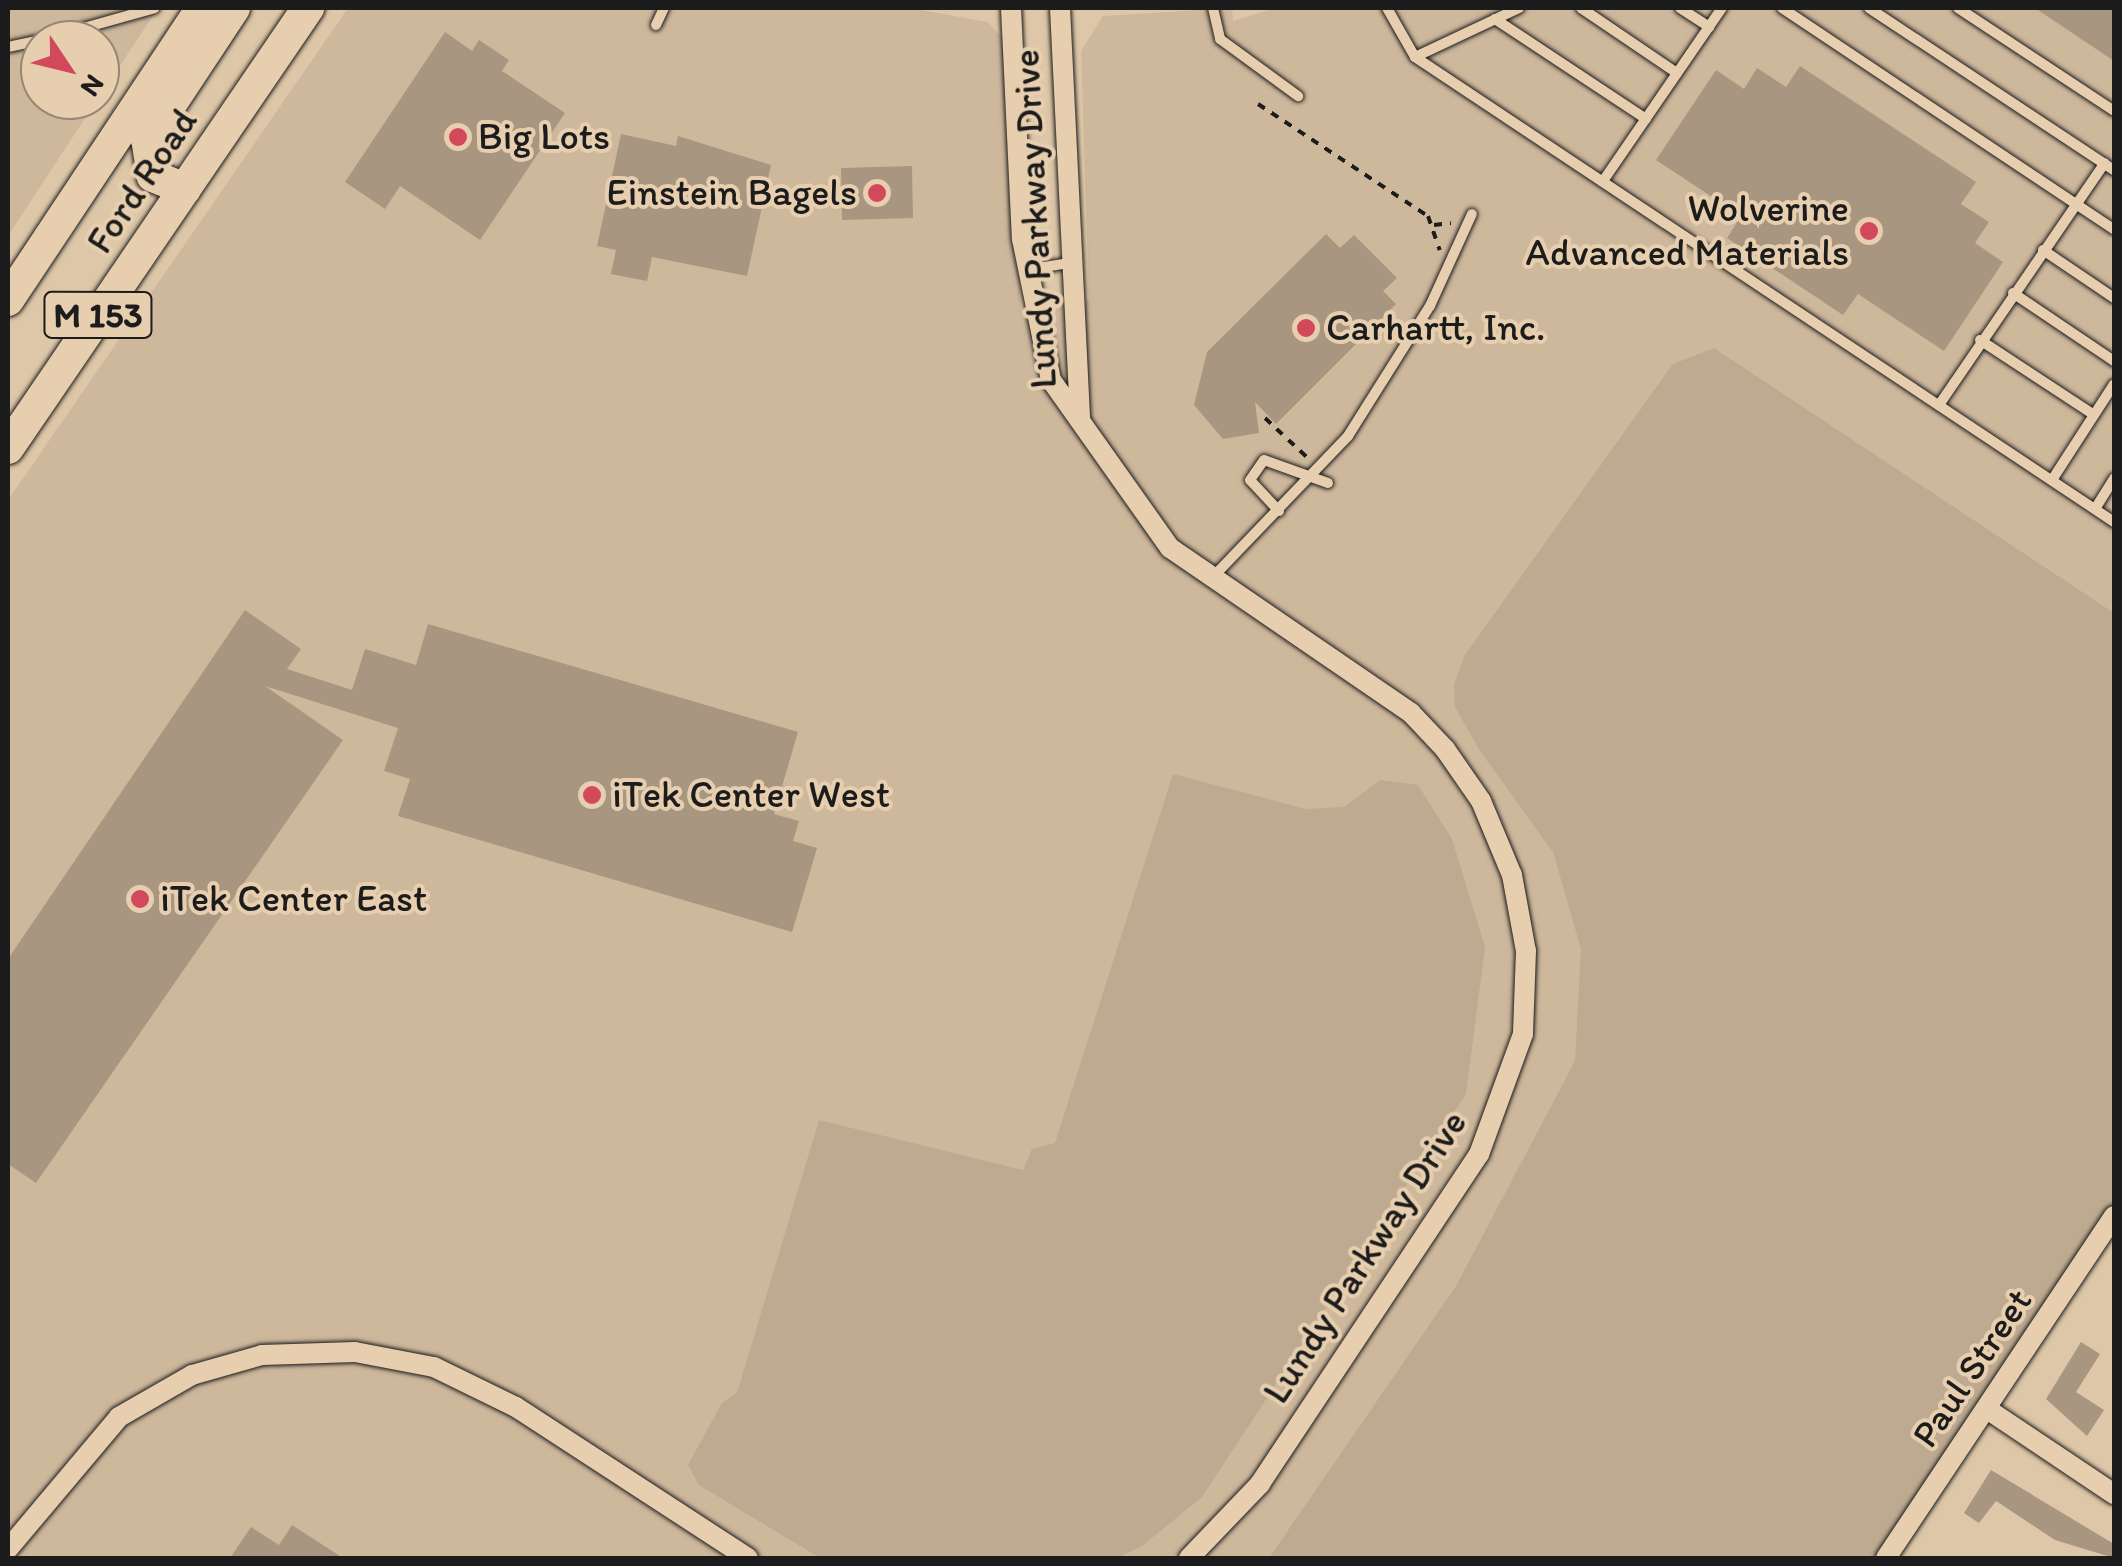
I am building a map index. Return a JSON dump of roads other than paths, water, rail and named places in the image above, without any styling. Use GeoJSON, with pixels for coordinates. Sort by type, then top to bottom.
{"type":"FeatureCollection","features":[{"type":"Feature","properties":{"kind":"main road","name":"Ford Road"},"geometry":{"type":"LineString","coordinates":[[11,293],[202,8]]}},
{"type":"Feature","properties":{"kind":"main road"},"geometry":{"type":"LineString","coordinates":[[185,189],[153,176],[147,140],[234,8]]}},
{"type":"Feature","properties":{"kind":"main road","name":"Ford Road"},"geometry":{"type":"LineString","coordinates":[[9,446],[308,8]]}},
{"type":"Feature","properties":{"kind":"street","name":"Lundy Parkway Drive"},"geometry":{"type":"LineString","coordinates":[[1011,8],[1026,270],[1051,380],[1142,520],[1211,579],[1411,713],[1446,749],[1481,801],[1512,875],[1526,951],[1523,1034],[1480,1154],[1260,1484],[1189,1558]]}},
{"type":"Feature","properties":{"kind":"street","name":"Lundy Parkway Drive"},"geometry":{"type":"LineString","coordinates":[[1060,8],[1069,263],[1081,427]]}},
{"type":"Feature","properties":{"kind":"street","name":"Paul Street"},"geometry":{"type":"LineString","coordinates":[[1886,1558],[2114,1216]]}},
{"type":"Feature","properties":{"kind":"street"},"geometry":{"type":"LineString","coordinates":[[9,1551],[64,1471],[119,1418],[192,1376],[262,1355],[356,1352],[434,1366],[516,1407],[748,1558]]}},
{"type":"Feature","properties":{"kind":"street"},"geometry":{"type":"LineString","coordinates":[[1987,1410],[2114,1494]]}},
{"type":"Feature","properties":{"kind":"lane"},"geometry":{"type":"LineString","coordinates":[[113,20],[156,8]]}},
{"type":"Feature","properties":{"kind":"lane"},"geometry":{"type":"LineString","coordinates":[[656,26],[664,8]]}},
{"type":"Feature","properties":{"kind":"lane"},"geometry":{"type":"LineString","coordinates":[[1213,8],[1220,39],[1298,96]]}},
{"type":"Feature","properties":{"kind":"lane"},"geometry":{"type":"LineString","coordinates":[[1387,8],[1415,57],[2114,522]]}},
{"type":"Feature","properties":{"kind":"lane"},"geometry":{"type":"LineString","coordinates":[[1415,57],[1519,8]]}},
{"type":"Feature","properties":{"kind":"lane"},"geometry":{"type":"LineString","coordinates":[[1581,8],[1677,74]]}},
{"type":"Feature","properties":{"kind":"lane"},"geometry":{"type":"LineString","coordinates":[[1680,8],[1708,27]]}},
{"type":"Feature","properties":{"kind":"lane"},"geometry":{"type":"LineString","coordinates":[[1603,181],[1722,8]]}},
{"type":"Feature","properties":{"kind":"lane"},"geometry":{"type":"LineString","coordinates":[[1782,8],[2114,229]]}},
{"type":"Feature","properties":{"kind":"lane"},"geometry":{"type":"LineString","coordinates":[[1869,8],[1882,11],[2110,166],[2076,203],[1939,405]]}},
{"type":"Feature","properties":{"kind":"lane"},"geometry":{"type":"LineString","coordinates":[[1958,8],[2114,112]]}},
{"type":"Feature","properties":{"kind":"lane"},"geometry":{"type":"LineString","coordinates":[[1495,20],[1646,119]]}},
{"type":"Feature","properties":{"kind":"lane"},"geometry":{"type":"LineString","coordinates":[[1211,579],[1308,480],[1405,349],[1472,214]]}},
{"type":"Feature","properties":{"kind":"lane"},"geometry":{"type":"LineString","coordinates":[[2043,250],[2114,298]]}},
{"type":"Feature","properties":{"kind":"lane"},"geometry":{"type":"LineString","coordinates":[[1026,270],[1069,263]]}},
{"type":"Feature","properties":{"kind":"lane"},"geometry":{"type":"LineString","coordinates":[[2013,294],[2114,360]]}},
{"type":"Feature","properties":{"kind":"lane"},"geometry":{"type":"LineString","coordinates":[[1980,340],[2094,415]]}},
{"type":"Feature","properties":{"kind":"lane"},"geometry":{"type":"LineString","coordinates":[[2052,480],[2114,384]]}},
{"type":"Feature","properties":{"kind":"lane"},"geometry":{"type":"LineString","coordinates":[[1279,511],[1250,480],[1264,460],[1308,480],[1328,483]]}},
{"type":"Feature","properties":{"kind":"lane"},"geometry":{"type":"LineString","coordinates":[[2094,509],[2114,478]]}},
{"type":"Feature","properties":{"kind":"place","name":"Big Lots"},"geometry":{"type":"Point","coordinates":[458,137]}},
{"type":"Feature","properties":{"kind":"place","name":"Einstein Bagels"},"geometry":{"type":"Point","coordinates":[877,193]}},
{"type":"Feature","properties":{"kind":"place","name":"Wolverine Advanced Materials"},"geometry":{"type":"Point","coordinates":[1869,231]}},
{"type":"Feature","properties":{"kind":"place","name":"Carhartt, Inc."},"geometry":{"type":"Point","coordinates":[1306,328]}},
{"type":"Feature","properties":{"kind":"place","name":"iTek Center West"},"geometry":{"type":"Point","coordinates":[592,795]}},
{"type":"Feature","properties":{"kind":"place","name":"iTek Center East"},"geometry":{"type":"Point","coordinates":[140,899]}}]}
